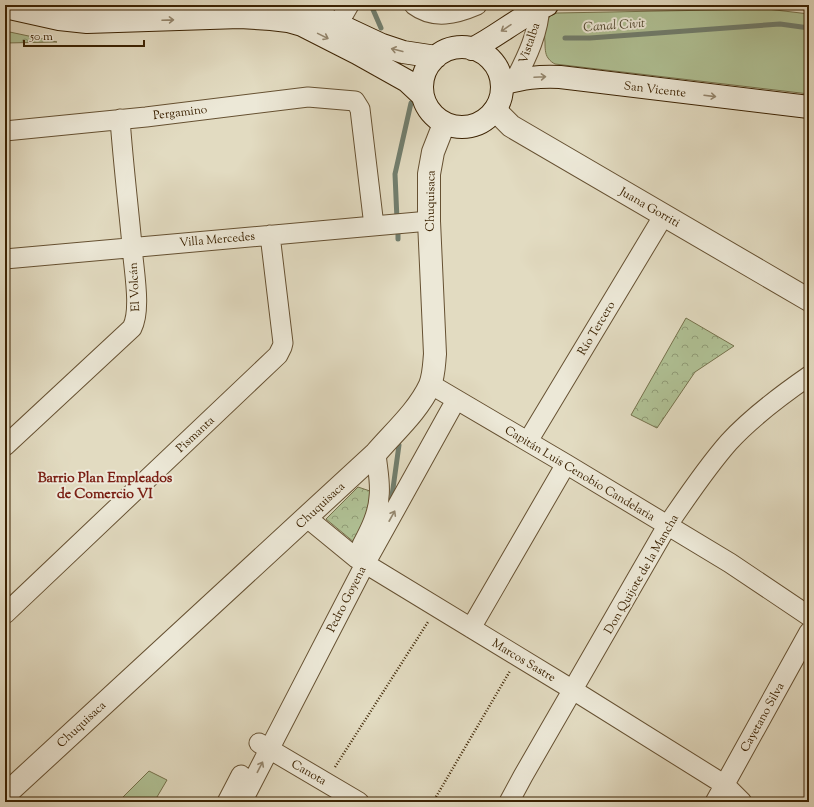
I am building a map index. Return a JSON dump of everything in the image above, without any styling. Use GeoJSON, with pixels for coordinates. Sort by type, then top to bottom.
{"type":"FeatureCollection","features":[{"type":"Feature","properties":{"kind":"main road"},"geometry":{"type":"LineString","coordinates":[[85,5],[108,5]]}},
{"type":"Feature","properties":{"kind":"main road"},"geometry":{"type":"LineString","coordinates":[[294,5],[382,45],[393,49],[436,57]]}},
{"type":"Feature","properties":{"kind":"main road"},"geometry":{"type":"LineString","coordinates":[[472,48],[490,39],[542,6]]}},
{"type":"Feature","properties":{"kind":"main road"},"geometry":{"type":"LineString","coordinates":[[5,7],[72,21],[87,22],[240,17],[288,21],[302,25],[357,53],[402,78],[415,87],[423,96]]}},
{"type":"Feature","properties":{"kind":"main road"},"geometry":{"type":"LineString","coordinates":[[462,47],[472,48],[493,62],[508,82],[495,110],[486,119],[474,125],[461,127],[444,124],[436,118],[428,108],[423,96],[422,85],[424,74],[429,64],[444,51],[462,47]]}},
{"type":"Feature","properties":{"kind":"main road","name":"San Vicente"},"geometry":{"type":"LineString","coordinates":[[508,82],[540,76],[560,77],[809,107]]}},
{"type":"Feature","properties":{"kind":"main road","name":"Juana Gorriti"},"geometry":{"type":"LineString","coordinates":[[495,110],[511,126],[809,300]]}},
{"type":"Feature","properties":{"kind":"main road","name":"Chuquisaca"},"geometry":{"type":"LineString","coordinates":[[5,795],[376,453],[419,403],[430,384],[433,374],[435,354],[401,223],[429,174],[433,152],[444,124]]}},
{"type":"Feature","properties":{"kind":"street"},"geometry":{"type":"LineString","coordinates":[[338,24],[349,5]]}},
{"type":"Feature","properties":{"kind":"street"},"geometry":{"type":"LineString","coordinates":[[414,5],[425,12],[439,15],[465,10],[477,5]]}},
{"type":"Feature","properties":{"kind":"street","name":"Vistalba"},"geometry":{"type":"LineString","coordinates":[[508,82],[531,46],[542,6]]}},
{"type":"Feature","properties":{"kind":"street","name":"Pergamino"},"geometry":{"type":"LineString","coordinates":[[5,131],[308,97],[355,101],[360,109],[401,223]]}},
{"type":"Feature","properties":{"kind":"street","name":"El Volcán"},"geometry":{"type":"LineString","coordinates":[[5,446],[132,328],[136,321],[137,309],[120,119]]}},
{"type":"Feature","properties":{"kind":"street","name":"Río Tercero"},"geometry":{"type":"LineString","coordinates":[[528,441],[664,215]]}},
{"type":"Feature","properties":{"kind":"street","name":"Villa Mercedes"},"geometry":{"type":"LineString","coordinates":[[7,261],[132,247],[401,223]]}},
{"type":"Feature","properties":{"kind":"street","name":"Pismanta"},"geometry":{"type":"LineString","coordinates":[[5,614],[278,355],[283,342],[270,235]]}},
{"type":"Feature","properties":{"kind":"street","name":"Don Quijote de la Mancha"},"geometry":{"type":"LineString","coordinates":[[510,802],[667,526],[713,460],[730,441],[783,395],[809,376]]}},
{"type":"Feature","properties":{"kind":"street","name":"Capitán Luis Cenobio Candelaria"},"geometry":{"type":"LineString","coordinates":[[430,384],[528,441],[730,563],[809,616]]}},
{"type":"Feature","properties":{"kind":"street","name":"Pedro Goyena"},"geometry":{"type":"LineString","coordinates":[[242,802],[264,746],[360,561],[456,400]]}},
{"type":"Feature","properties":{"kind":"street","name":"Pedro Goyena"},"geometry":{"type":"LineString","coordinates":[[360,561],[378,509],[380,496],[376,453]]}},
{"type":"Feature","properties":{"kind":"street"},"geometry":{"type":"LineString","coordinates":[[471,628],[566,464]]}},
{"type":"Feature","properties":{"kind":"street","name":"Marcos Sastre"},"geometry":{"type":"LineString","coordinates":[[306,517],[360,561],[518,656],[725,784],[742,802]]}},
{"type":"Feature","properties":{"kind":"street","name":"Cayetano Silva"},"geometry":{"type":"LineString","coordinates":[[715,802],[809,632]]}},
{"type":"Feature","properties":{"kind":"street","name":"Pedro Goyena"},"geometry":{"type":"LineString","coordinates":[[227,802],[264,746]]}},
{"type":"Feature","properties":{"kind":"street","name":"Canota"},"geometry":{"type":"LineString","coordinates":[[264,746],[359,802]]}},
{"type":"Feature","properties":{"kind":"path"},"geometry":{"type":"LineString","coordinates":[[326,782],[437,608]]}},
{"type":"Feature","properties":{"kind":"path"},"geometry":{"type":"LineString","coordinates":[[433,802],[518,656]]}},
{"type":"Feature","properties":{"kind":"green space"},"geometry":{"type":"Polygon","coordinates":[[[767,9],[809,14],[809,94],[555,64],[549,59],[546,52],[544,33],[545,24],[552,15],[557,13],[767,9]]]}},
{"type":"Feature","properties":{"kind":"green space"},"geometry":{"type":"Polygon","coordinates":[[[5,31],[57,42],[5,43],[5,31]]]}},
{"type":"Feature","properties":{"kind":"green space"},"geometry":{"type":"Polygon","coordinates":[[[686,318],[734,346],[695,372],[657,428],[631,415],[686,318]]]}},
{"type":"Feature","properties":{"kind":"green space"},"geometry":{"type":"Polygon","coordinates":[[[358,487],[370,491],[371,509],[355,543],[326,519],[358,487]]]}},
{"type":"Feature","properties":{"kind":"green space"},"geometry":{"type":"Polygon","coordinates":[[[149,771],[167,780],[154,802],[118,802],[149,771]]]}},
{"type":"Feature","properties":{"kind":"waterway"},"geometry":{"type":"LineString","coordinates":[[371,5],[381,28]]}},
{"type":"Feature","properties":{"kind":"waterway","name":"Canal Civit"},"geometry":{"type":"LineString","coordinates":[[565,38],[590,38],[780,24],[809,28]]}},
{"type":"Feature","properties":{"kind":"waterway","name":"Canal Civit"},"geometry":{"type":"LineString","coordinates":[[397,220],[395,174],[411,103]]}},
{"type":"Feature","properties":{"kind":"waterway","name":"Canal Civit"},"geometry":{"type":"LineString","coordinates":[[398,228],[398,239]]}},
{"type":"Feature","properties":{"kind":"waterway","name":"Canal Civit"},"geometry":{"type":"LineString","coordinates":[[391,503],[399,445]]}},
{"type":"Feature","properties":{"kind":"district","name":"Barrio Plan Empleados de Comercio VI"},"geometry":{"type":"Point","coordinates":[105,486]}}]}
